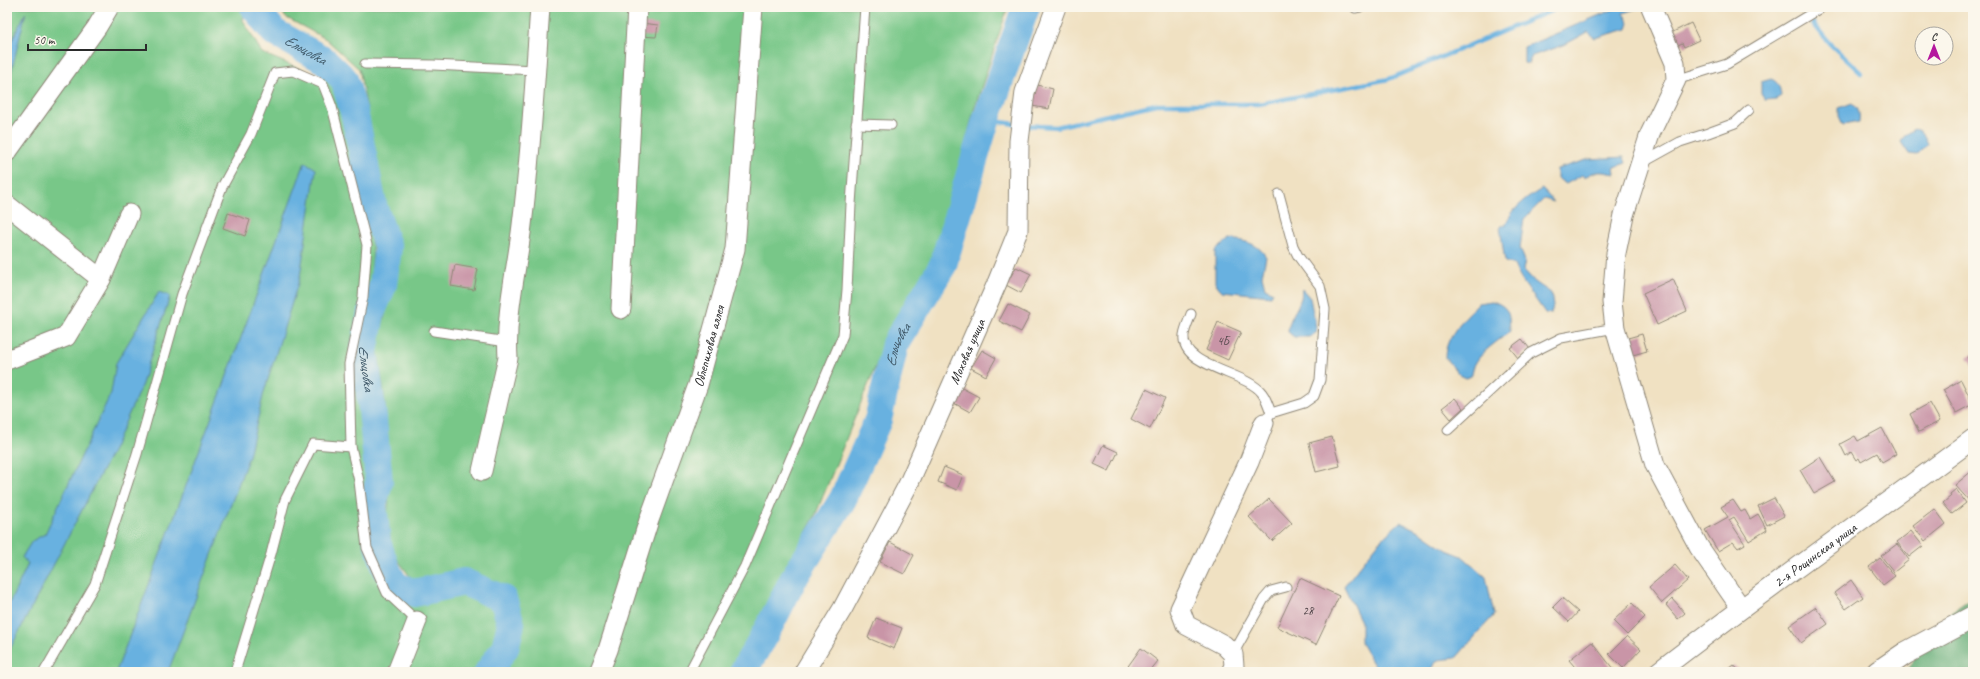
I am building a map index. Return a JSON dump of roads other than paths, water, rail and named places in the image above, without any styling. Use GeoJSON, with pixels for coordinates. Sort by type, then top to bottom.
{"type":"FeatureCollection","features":[{"type":"Feature","properties":{"kind":"street"},"geometry":{"type":"LineString","coordinates":[[7,152],[97,27],[109,7]]}},
{"type":"Feature","properties":{"kind":"street"},"geometry":{"type":"LineString","coordinates":[[482,471],[508,358],[507,342],[531,143],[540,7]]}},
{"type":"Feature","properties":{"kind":"street"},"geometry":{"type":"LineString","coordinates":[[621,309],[637,7]]}},
{"type":"Feature","properties":{"kind":"street","name":"Облепиховая аллея"},"geometry":{"type":"LineString","coordinates":[[599,672],[608,650],[649,520],[698,385],[735,249],[753,7]]}},
{"type":"Feature","properties":{"kind":"street","name":"Моховая улица"},"geometry":{"type":"LineString","coordinates":[[808,670],[843,608],[908,485],[997,283],[1018,231],[1019,141],[1025,92],[1056,7]]}},
{"type":"Feature","properties":{"kind":"street"},"geometry":{"type":"LineString","coordinates":[[1651,7],[1675,63],[1676,80],[1652,128],[1624,215],[1616,253],[1612,302],[1615,328],[1655,465],[1699,547],[1741,608]]}},
{"type":"Feature","properties":{"kind":"street"},"geometry":{"type":"LineString","coordinates":[[7,205],[101,279]]}},
{"type":"Feature","properties":{"kind":"street"},"geometry":{"type":"LineString","coordinates":[[7,360],[66,337],[101,279],[129,214]]}},
{"type":"Feature","properties":{"kind":"street"},"geometry":{"type":"LineString","coordinates":[[1232,663],[1224,645],[1186,625],[1180,609],[1250,462],[1268,418]]}},
{"type":"Feature","properties":{"kind":"street","name":"2-я Рощинская улица"},"geometry":{"type":"LineString","coordinates":[[1658,672],[1741,608],[1831,544],[1973,439]]}},
{"type":"Feature","properties":{"kind":"street"},"geometry":{"type":"LineString","coordinates":[[1878,672],[1906,653],[1973,617]]}},
{"type":"Feature","properties":{"kind":"street"},"geometry":{"type":"LineString","coordinates":[[397,672],[416,621]]}},
{"type":"Feature","properties":{"kind":"lane"},"geometry":{"type":"LineString","coordinates":[[689,672],[745,566],[842,335],[847,290],[856,124],[865,7]]}},
{"type":"Feature","properties":{"kind":"lane"},"geometry":{"type":"LineString","coordinates":[[1676,80],[1727,64],[1822,7]]}},
{"type":"Feature","properties":{"kind":"lane"},"geometry":{"type":"LineString","coordinates":[[365,64],[433,65],[536,70]]}},
{"type":"Feature","properties":{"kind":"lane"},"geometry":{"type":"LineString","coordinates":[[44,672],[95,584],[138,454],[182,294],[222,187],[250,134],[275,73],[293,71],[323,84],[332,107],[367,245],[363,297],[349,364],[352,447],[359,481],[367,548],[387,593],[416,621]]}},
{"type":"Feature","properties":{"kind":"lane"},"geometry":{"type":"LineString","coordinates":[[1641,163],[1680,142],[1708,134],[1734,123],[1749,110]]}},
{"type":"Feature","properties":{"kind":"lane"},"geometry":{"type":"LineString","coordinates":[[856,124],[891,125]]}},
{"type":"Feature","properties":{"kind":"lane"},"geometry":{"type":"LineString","coordinates":[[1191,314],[1184,335],[1186,346],[1195,356],[1211,366],[1247,381],[1262,392],[1268,418],[1314,396],[1320,380],[1325,308],[1320,286],[1298,256],[1293,246],[1279,194]]}},
{"type":"Feature","properties":{"kind":"lane"},"geometry":{"type":"LineString","coordinates":[[1448,430],[1531,353],[1561,338],[1615,328]]}},
{"type":"Feature","properties":{"kind":"lane"},"geometry":{"type":"LineString","coordinates":[[434,331],[507,342]]}},
{"type":"Feature","properties":{"kind":"lane"},"geometry":{"type":"LineString","coordinates":[[235,672],[271,554],[285,500],[299,472],[314,444],[352,447]]}},
{"type":"Feature","properties":{"kind":"lane"},"geometry":{"type":"LineString","coordinates":[[1232,663],[1264,599],[1271,591],[1286,587]]}},
{"type":"Feature","properties":{"kind":"water"},"geometry":{"type":"Polygon","coordinates":[[[1619,7],[1641,7],[1623,13],[1629,23],[1627,29],[1595,38],[1588,32],[1564,45],[1532,56],[1528,64],[1524,63],[1524,47],[1619,7]]]}},
{"type":"Feature","properties":{"kind":"water"},"geometry":{"type":"Polygon","coordinates":[[[26,12],[7,89],[7,50],[26,12]]]}},
{"type":"Feature","properties":{"kind":"water"},"geometry":{"type":"Polygon","coordinates":[[[1771,79],[1779,86],[1781,96],[1776,99],[1765,100],[1761,94],[1761,82],[1771,79]]]}},
{"type":"Feature","properties":{"kind":"water"},"geometry":{"type":"Polygon","coordinates":[[[1852,103],[1858,111],[1859,122],[1843,125],[1839,116],[1839,108],[1852,103]]]}},
{"type":"Feature","properties":{"kind":"water"},"geometry":{"type":"Polygon","coordinates":[[[1914,129],[1923,134],[1928,144],[1917,155],[1909,154],[1901,142],[1906,134],[1914,129]]]}},
{"type":"Feature","properties":{"kind":"water"},"geometry":{"type":"Polygon","coordinates":[[[1624,157],[1626,163],[1614,167],[1615,174],[1595,172],[1585,178],[1582,175],[1566,184],[1557,178],[1557,169],[1590,159],[1624,157]]]}},
{"type":"Feature","properties":{"kind":"water"},"geometry":{"type":"Polygon","coordinates":[[[305,162],[316,169],[300,277],[264,392],[249,456],[168,672],[116,672],[220,395],[305,162]]]}},
{"type":"Feature","properties":{"kind":"water"},"geometry":{"type":"Polygon","coordinates":[[[1542,189],[1554,202],[1544,199],[1524,219],[1520,248],[1525,261],[1523,269],[1535,282],[1551,293],[1553,306],[1551,314],[1545,313],[1524,284],[1514,265],[1505,262],[1500,227],[1506,224],[1516,208],[1542,189]]]}},
{"type":"Feature","properties":{"kind":"water"},"geometry":{"type":"Polygon","coordinates":[[[1230,239],[1251,244],[1263,252],[1266,257],[1262,276],[1265,288],[1273,292],[1271,296],[1222,291],[1215,283],[1215,251],[1230,239]]]}},
{"type":"Feature","properties":{"kind":"water"},"geometry":{"type":"Polygon","coordinates":[[[1302,289],[1310,298],[1317,332],[1310,337],[1294,337],[1288,332],[1291,318],[1301,298],[1302,289]]]}},
{"type":"Feature","properties":{"kind":"water"},"geometry":{"type":"Polygon","coordinates":[[[159,292],[170,296],[142,384],[114,448],[7,655],[7,608],[28,564],[22,557],[32,541],[45,534],[111,393],[116,363],[159,292]]]}},
{"type":"Feature","properties":{"kind":"water"},"geometry":{"type":"Polygon","coordinates":[[[1492,301],[1498,303],[1507,312],[1509,316],[1510,331],[1481,355],[1473,368],[1472,375],[1466,378],[1460,375],[1445,358],[1448,342],[1456,328],[1478,303],[1492,301]]]}},
{"type":"Feature","properties":{"kind":"water"},"geometry":{"type":"Polygon","coordinates":[[[1400,522],[1421,532],[1447,550],[1462,556],[1486,577],[1494,615],[1456,658],[1438,660],[1428,672],[1378,672],[1361,643],[1361,622],[1344,586],[1381,540],[1400,522]]]}},
{"type":"Feature","properties":{"kind":"waterway","name":"Ельцовка"},"geometry":{"type":"LineString","coordinates":[[254,7],[274,32],[324,60],[344,79],[355,116],[373,205],[388,248],[383,285],[371,313],[364,352],[372,409],[379,482],[373,504],[377,542],[386,568],[395,585],[414,593],[464,582],[503,599],[511,624],[505,648],[488,672]]}},
{"type":"Feature","properties":{"kind":"waterway","name":"Ельцовка"},"geometry":{"type":"LineString","coordinates":[[743,672],[770,625],[794,578],[843,499],[878,420],[895,344],[943,265],[986,120],[1026,7]]}},
{"type":"Feature","properties":{"kind":"waterway"},"geometry":{"type":"LineString","coordinates":[[1026,125],[1056,127],[1156,104],[1259,104],[1389,79],[1561,7]]}},
{"type":"Feature","properties":{"kind":"waterway"},"geometry":{"type":"LineString","coordinates":[[1813,23],[1829,43],[1861,73]]}},
{"type":"Feature","properties":{"kind":"waterway"},"geometry":{"type":"LineString","coordinates":[[986,120],[1016,124]]}}]}
